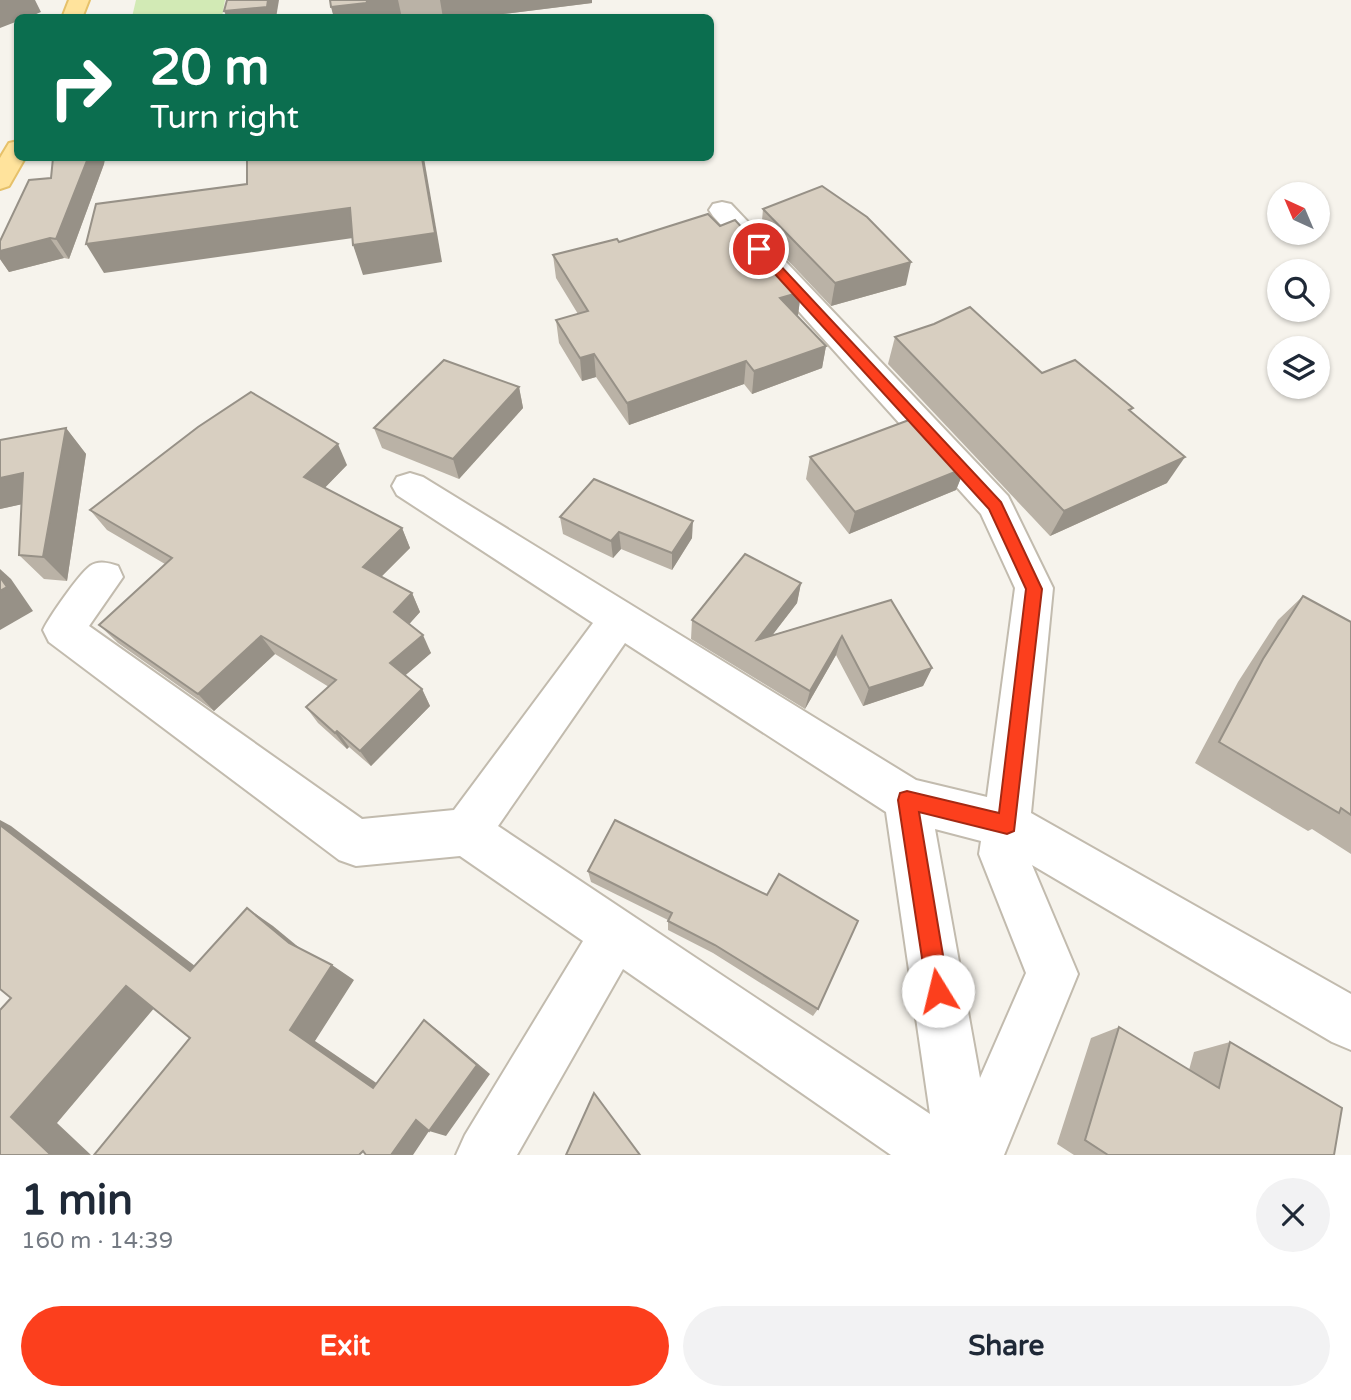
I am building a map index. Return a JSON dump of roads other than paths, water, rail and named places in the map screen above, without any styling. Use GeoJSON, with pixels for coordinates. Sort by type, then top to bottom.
{"type":"FeatureCollection","features":[{"type":"Feature","properties":{"kind":"main road"},"geometry":{"type":"LineString","coordinates":[[0,181],[14,155]]}},
{"type":"Feature","properties":{"kind":"street"},"geometry":{"type":"LineString","coordinates":[[722,210],[995,506],[1034,589],[1003,854],[1052,974],[975,1155]]}},
{"type":"Feature","properties":{"kind":"street"},"geometry":{"type":"LineString","coordinates":[[410,486],[907,800],[1007,825],[1351,1023]]}},
{"type":"Feature","properties":{"kind":"street"},"geometry":{"type":"LineString","coordinates":[[104,577],[62,630],[356,843],[466,832],[941,1155]]}},
{"type":"Feature","properties":{"kind":"street"},"geometry":{"type":"LineString","coordinates":[[466,832],[619,619]]}},
{"type":"Feature","properties":{"kind":"street"},"geometry":{"type":"LineString","coordinates":[[907,800],[965,1155]]}},
{"type":"Feature","properties":{"kind":"street"},"geometry":{"type":"LineString","coordinates":[[485,1155],[616,933]]}}]}
